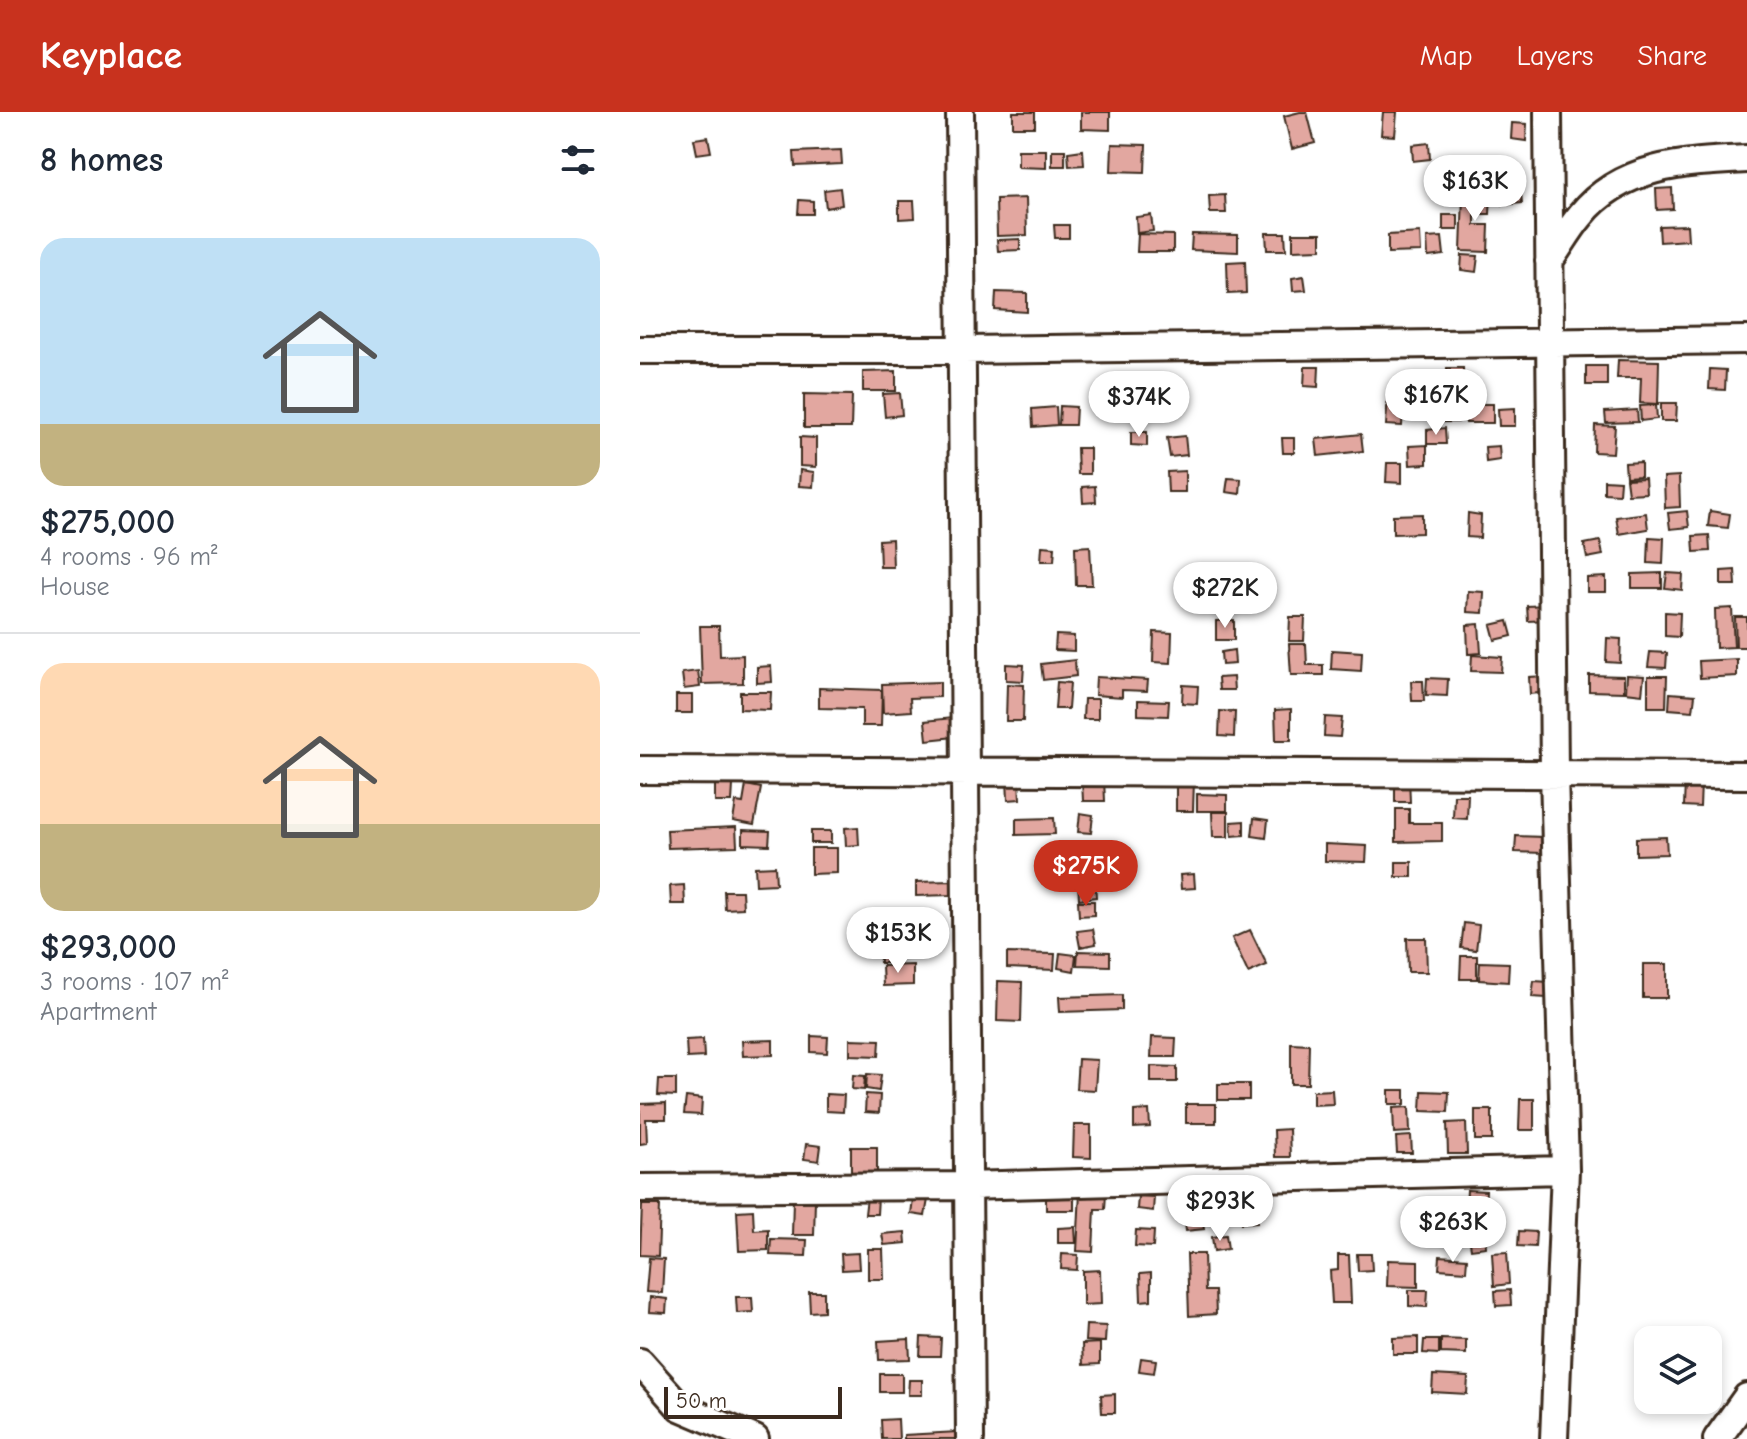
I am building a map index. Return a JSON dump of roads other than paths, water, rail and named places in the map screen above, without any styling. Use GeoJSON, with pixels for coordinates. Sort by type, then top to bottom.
{"type":"FeatureCollection","features":[{"type":"Feature","properties":{"kind":"street"},"geometry":{"type":"LineString","coordinates":[[960,112],[970,1439]]}},
{"type":"Feature","properties":{"kind":"street"},"geometry":{"type":"LineString","coordinates":[[1548,112],[1554,773],[1565,1170],[1554,1439]]}},
{"type":"Feature","properties":{"kind":"street"},"geometry":{"type":"LineString","coordinates":[[1549,261],[1582,213],[1613,185],[1662,165],[1747,159]]}},
{"type":"Feature","properties":{"kind":"street"},"geometry":{"type":"LineString","coordinates":[[640,350],[964,350],[1747,340]]}},
{"type":"Feature","properties":{"kind":"street"},"geometry":{"type":"LineString","coordinates":[[640,770],[1747,775]]}},
{"type":"Feature","properties":{"kind":"street"},"geometry":{"type":"LineString","coordinates":[[640,1188],[966,1186],[1565,1170]]}},
{"type":"Feature","properties":{"kind":"street"},"geometry":{"type":"LineString","coordinates":[[640,1362],[680,1407],[755,1439]]}},
{"type":"Feature","properties":{"kind":"street"},"geometry":{"type":"LineString","coordinates":[[1717,1439],[1747,1397]]}}]}
